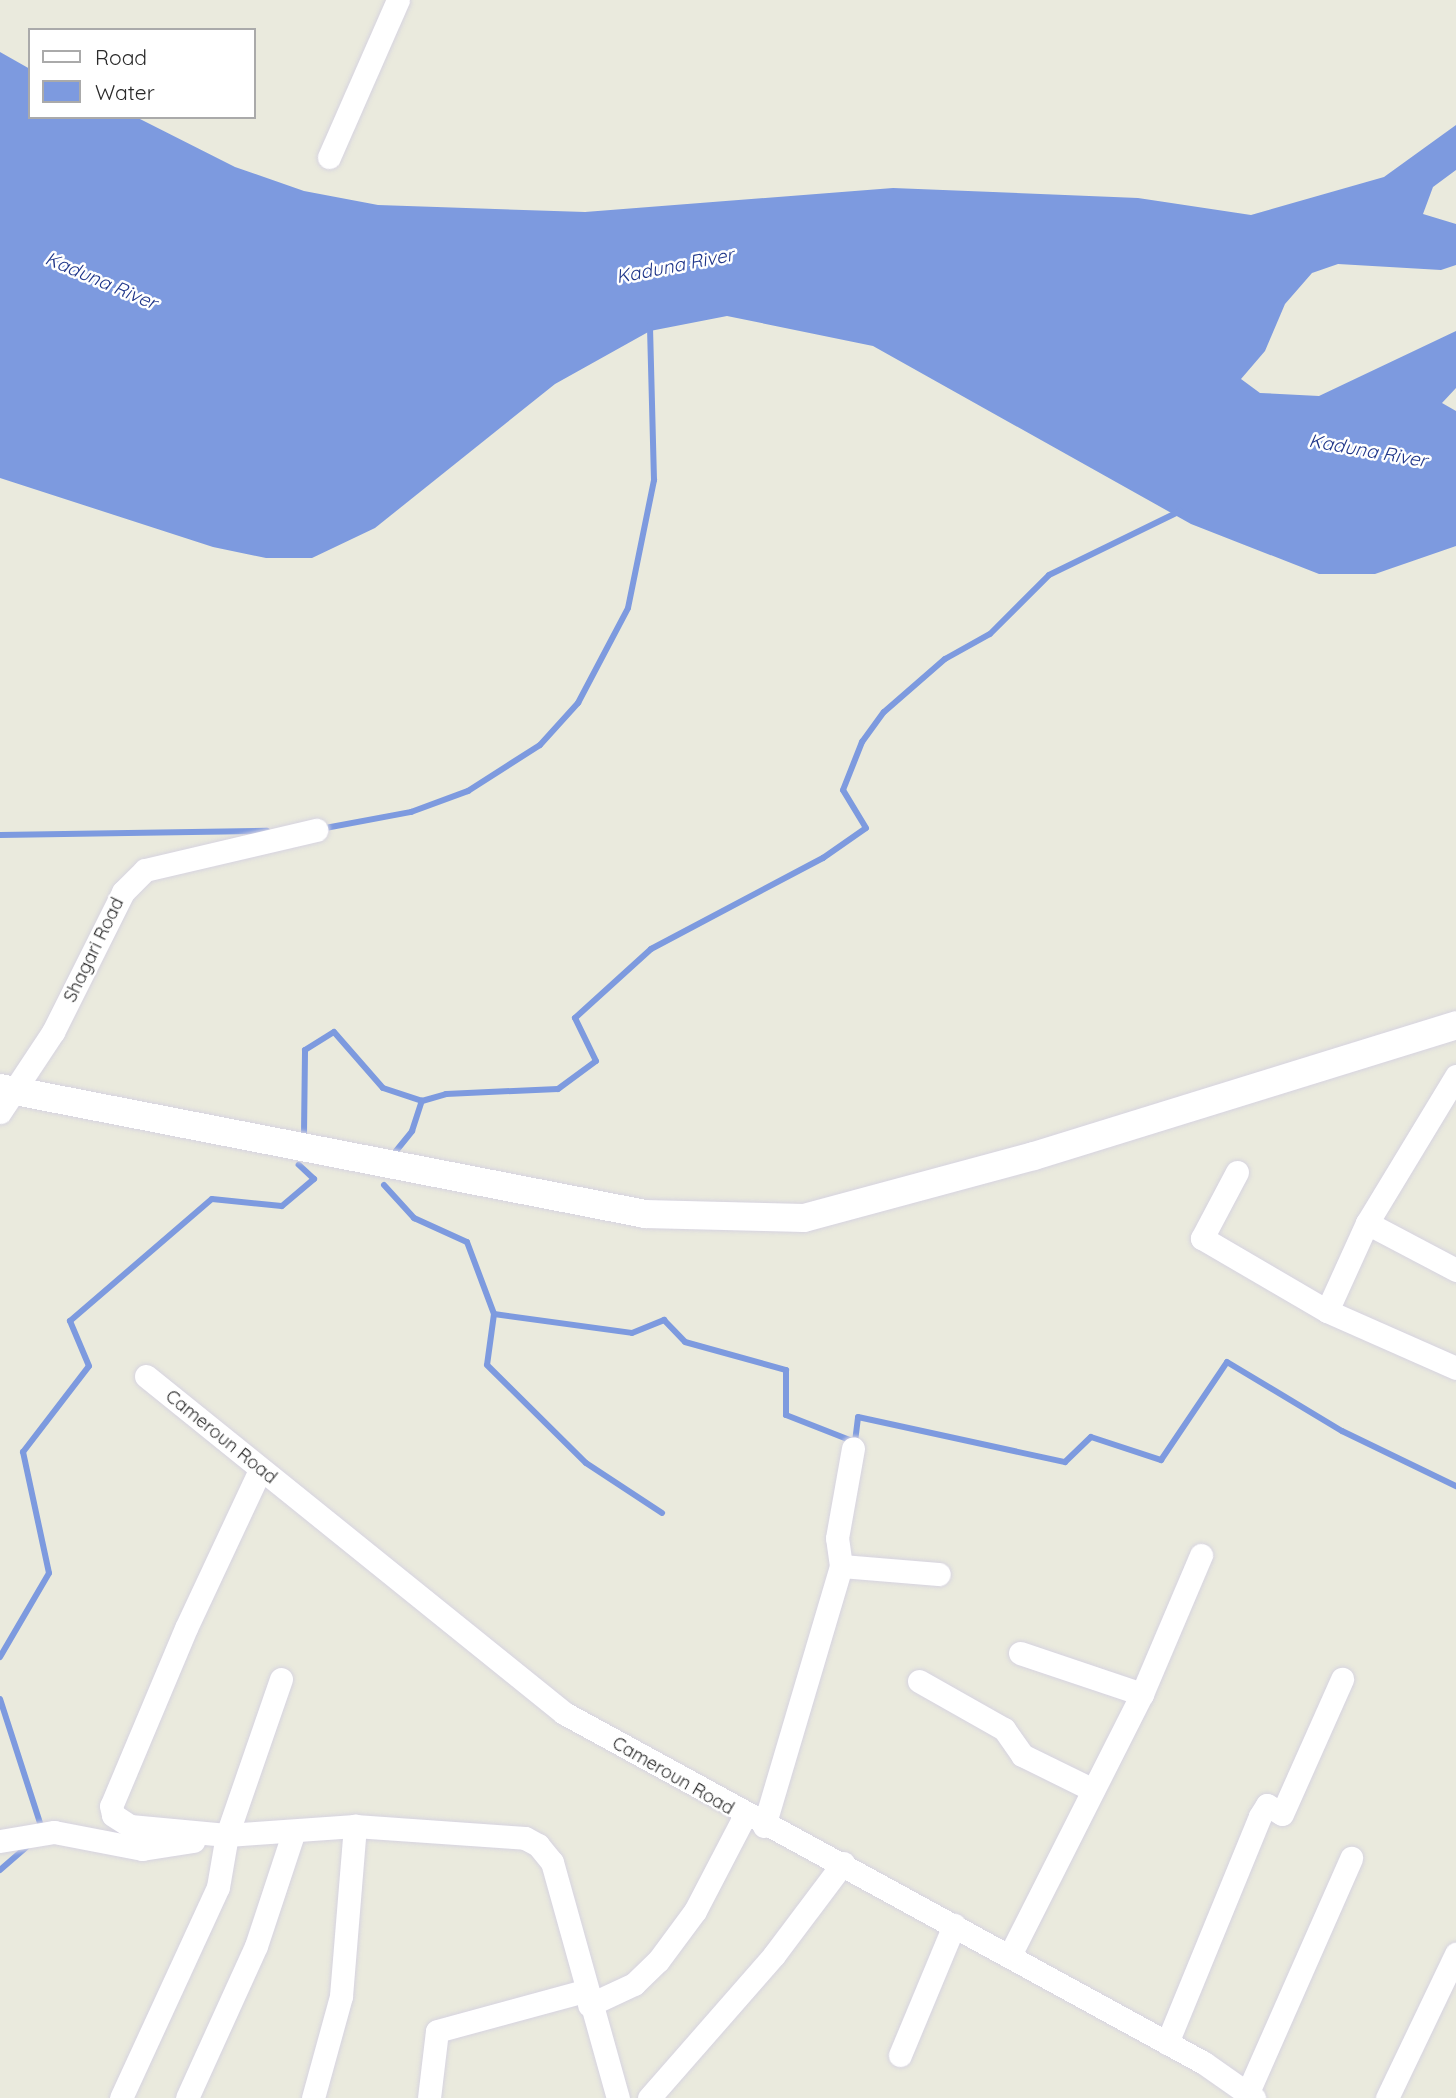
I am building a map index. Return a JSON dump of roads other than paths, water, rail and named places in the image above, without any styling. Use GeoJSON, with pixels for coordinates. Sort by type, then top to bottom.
{"type":"FeatureCollection","features":[{"type":"Feature","properties":{"kind":"street"},"geometry":{"type":"LineString","coordinates":[[329,157],[398,0]]}},
{"type":"Feature","properties":{"kind":"street","name":"Shagari Road"},"geometry":{"type":"LineString","coordinates":[[4,1097],[53,1032],[123,892],[145,870],[316,830]]}},
{"type":"Feature","properties":{"kind":"street"},"geometry":{"type":"LineString","coordinates":[[4,1097],[645,1214],[804,1218],[1034,1156],[1456,1024]]}},
{"type":"Feature","properties":{"kind":"street"},"geometry":{"type":"LineString","coordinates":[[1326,1311],[1367,1223],[1456,1076]]}},
{"type":"Feature","properties":{"kind":"street"},"geometry":{"type":"LineString","coordinates":[[1237,1172],[1202,1238],[1326,1311],[1456,1368]]}},
{"type":"Feature","properties":{"kind":"street"},"geometry":{"type":"LineString","coordinates":[[1367,1223],[1456,1270]]}},
{"type":"Feature","properties":{"kind":"street","name":"Cameroun Road"},"geometry":{"type":"LineString","coordinates":[[145,1376],[524,1686],[754,1822],[843,1863],[1167,2043],[1251,2095]]}},
{"type":"Feature","properties":{"kind":"street"},"geometry":{"type":"LineString","coordinates":[[429,2098],[438,2031],[587,1998],[634,1984],[658,1961],[754,1822],[841,1566],[837,1538],[853,1448]]}},
{"type":"Feature","properties":{"kind":"street"},"geometry":{"type":"LineString","coordinates":[[260,1469],[111,1806],[119,1822],[130,1826],[227,1835],[293,1834],[355,1826],[525,1838],[538,1845],[552,1861],[587,1998],[618,2098]]}},
{"type":"Feature","properties":{"kind":"street"},"geometry":{"type":"LineString","coordinates":[[1010,1955],[1142,1694],[1201,1555]]}},
{"type":"Feature","properties":{"kind":"street"},"geometry":{"type":"LineString","coordinates":[[841,1566],[939,1574]]}},
{"type":"Feature","properties":{"kind":"street"},"geometry":{"type":"LineString","coordinates":[[1020,1653],[1142,1694]]}},
{"type":"Feature","properties":{"kind":"street"},"geometry":{"type":"LineString","coordinates":[[121,2098],[218,1887],[227,1835],[281,1679]]}},
{"type":"Feature","properties":{"kind":"street"},"geometry":{"type":"LineString","coordinates":[[1167,2043],[1260,1816],[1267,1805],[1282,1814],[1342,1679]]}},
{"type":"Feature","properties":{"kind":"street"},"geometry":{"type":"LineString","coordinates":[[919,1681],[1003,1729],[1022,1755],[1093,1790]]}},
{"type":"Feature","properties":{"kind":"street"},"geometry":{"type":"LineString","coordinates":[[313,2098],[341,1996],[355,1826]]}},
{"type":"Feature","properties":{"kind":"street"},"geometry":{"type":"LineString","coordinates":[[187,2098],[256,1946],[293,1834]]}},
{"type":"Feature","properties":{"kind":"street"},"geometry":{"type":"LineString","coordinates":[[0,1841],[40,1835],[142,1849],[227,1835]]}},
{"type":"Feature","properties":{"kind":"street"},"geometry":{"type":"LineString","coordinates":[[1251,2095],[1351,1858]]}},
{"type":"Feature","properties":{"kind":"street"},"geometry":{"type":"LineString","coordinates":[[649,2098],[774,1955],[843,1863]]}},
{"type":"Feature","properties":{"kind":"street"},"geometry":{"type":"LineString","coordinates":[[900,2055],[954,1925]]}},
{"type":"Feature","properties":{"kind":"street"},"geometry":{"type":"LineString","coordinates":[[1387,2098],[1456,1954]]}},
{"type":"Feature","properties":{"kind":"water","name":"Kaduna River"},"geometry":{"type":"Polygon","coordinates":[[[0,52],[28,68],[28,119],[140,119],[235,167],[304,191],[378,205],[585,212],[893,188],[1138,198],[1251,215],[1384,177],[1456,125],[1456,170],[1433,187],[1423,214],[1456,224],[1456,265],[1441,270],[1338,264],[1312,273],[1285,304],[1265,351],[1241,379],[1260,393],[1319,396],[1456,331],[1456,388],[1442,403],[1456,411],[1456,546],[1375,574],[1319,574],[1191,524],[873,346],[727,316],[650,331],[555,384],[375,528],[312,558],[266,558],[213,547],[0,478],[0,52]]]}},
{"type":"Feature","properties":{"kind":"waterway"},"geometry":{"type":"LineString","coordinates":[[320,829],[411,812],[468,791],[540,745],[578,703],[628,608],[654,480],[650,325]]}},
{"type":"Feature","properties":{"kind":"waterway"},"geometry":{"type":"LineString","coordinates":[[304,1134],[305,1050],[334,1032],[383,1088],[422,1101],[446,1094],[558,1089],[596,1061],[575,1018],[651,949],[823,858],[866,828],[843,790],[862,742],[884,712],[945,659],[990,634],[1049,575],[1180,511]]}},
{"type":"Feature","properties":{"kind":"waterway"},"geometry":{"type":"LineString","coordinates":[[0,835],[267,831]]}},
{"type":"Feature","properties":{"kind":"waterway"},"geometry":{"type":"LineString","coordinates":[[392,1156],[412,1131],[422,1101]]}},
{"type":"Feature","properties":{"kind":"waterway"},"geometry":{"type":"LineString","coordinates":[[0,1657],[49,1573],[23,1452],[89,1366],[70,1321],[212,1199],[282,1206],[314,1179],[299,1165]]}},
{"type":"Feature","properties":{"kind":"waterway"},"geometry":{"type":"LineString","coordinates":[[384,1185],[414,1218],[467,1242],[494,1314],[487,1365],[586,1463],[662,1513]]}},
{"type":"Feature","properties":{"kind":"waterway"},"geometry":{"type":"LineString","coordinates":[[494,1314],[632,1333],[664,1320],[685,1342],[786,1370],[786,1415],[855,1442],[858,1417],[1065,1462],[1091,1437],[1161,1460],[1227,1362],[1342,1431],[1456,1486]]}},
{"type":"Feature","properties":{"kind":"waterway"},"geometry":{"type":"LineString","coordinates":[[0,1699],[42,1829]]}},
{"type":"Feature","properties":{"kind":"waterway"},"geometry":{"type":"LineString","coordinates":[[0,1870],[30,1844]]}}]}
